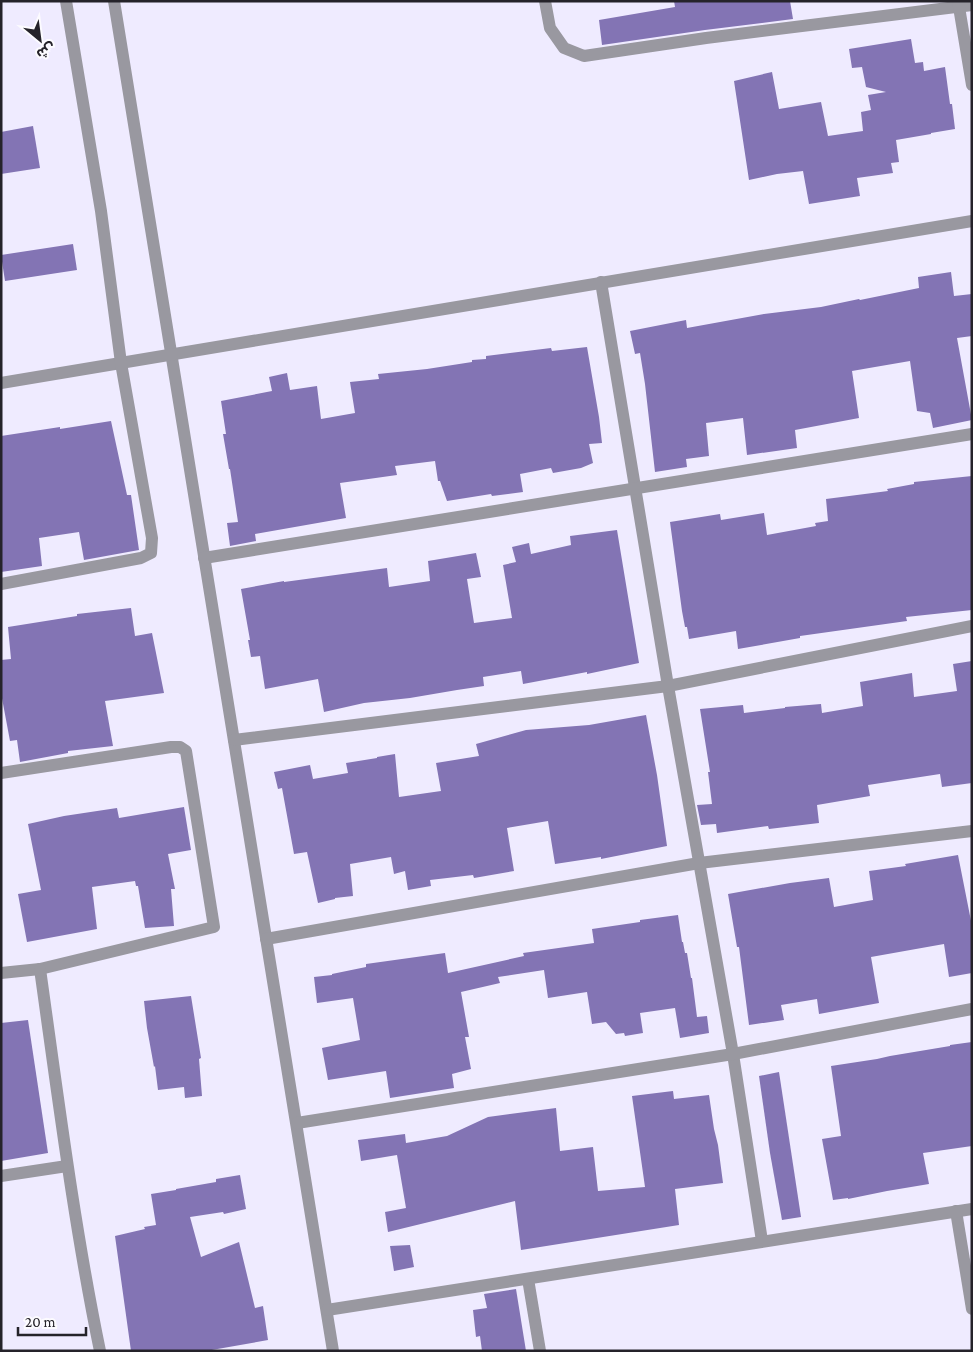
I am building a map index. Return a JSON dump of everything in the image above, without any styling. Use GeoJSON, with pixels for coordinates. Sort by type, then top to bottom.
{"type":"FeatureCollection","features":[{"type":"Feature","properties":{"kind":"street"},"geometry":{"type":"LineString","coordinates":[[1,584],[141,558],[151,553],[152,538],[121,363],[101,211],[66,1]]}},
{"type":"Feature","properties":{"kind":"street"},"geometry":{"type":"LineString","coordinates":[[114,1],[333,1351]]}},
{"type":"Feature","properties":{"kind":"street"},"geometry":{"type":"LineString","coordinates":[[545,1],[550,28],[564,48],[584,56],[706,38],[963,5],[972,85]]}},
{"type":"Feature","properties":{"kind":"street"},"geometry":{"type":"LineString","coordinates":[[1,383],[972,220]]}},
{"type":"Feature","properties":{"kind":"street"},"geometry":{"type":"LineString","coordinates":[[601,282],[668,686],[733,1054],[762,1241]]}},
{"type":"Feature","properties":{"kind":"street"},"geometry":{"type":"LineString","coordinates":[[204,558],[972,434]]}},
{"type":"Feature","properties":{"kind":"street"},"geometry":{"type":"LineString","coordinates":[[234,740],[668,686],[972,626]]}},
{"type":"Feature","properties":{"kind":"street"},"geometry":{"type":"LineString","coordinates":[[1,773],[171,746],[180,747],[186,751],[214,927],[40,969],[1,973]]}},
{"type":"Feature","properties":{"kind":"street"},"geometry":{"type":"LineString","coordinates":[[266,939],[699,863],[972,831]]}},
{"type":"Feature","properties":{"kind":"street"},"geometry":{"type":"LineString","coordinates":[[40,969],[67,1166],[100,1351]]}},
{"type":"Feature","properties":{"kind":"street"},"geometry":{"type":"LineString","coordinates":[[297,1123],[733,1054],[972,1009]]}},
{"type":"Feature","properties":{"kind":"street"},"geometry":{"type":"LineString","coordinates":[[1,1176],[67,1166]]}},
{"type":"Feature","properties":{"kind":"street"},"geometry":{"type":"LineString","coordinates":[[327,1310],[972,1209]]}},
{"type":"Feature","properties":{"kind":"street"},"geometry":{"type":"LineString","coordinates":[[956,1211],[972,1309]]}},
{"type":"Feature","properties":{"kind":"street"},"geometry":{"type":"LineString","coordinates":[[528,1280],[540,1351]]}},
{"type":"Feature","properties":{"kind":"building"},"geometry":{"type":"Polygon","coordinates":[[[674,1],[790,1],[793,19],[602,45],[599,20],[675,7],[674,1]]]}},
{"type":"Feature","properties":{"kind":"building"},"geometry":{"type":"Polygon","coordinates":[[[911,39],[915,63],[923,62],[924,71],[945,67],[955,129],[896,140],[899,162],[891,163],[893,173],[857,178],[860,196],[809,204],[803,171],[749,180],[734,81],[772,72],[779,109],[821,102],[828,136],[863,131],[861,112],[871,110],[868,95],[886,92],[866,87],[862,67],[852,68],[849,49],[911,39]]]}},
{"type":"Feature","properties":{"kind":"building"},"geometry":{"type":"Polygon","coordinates":[[[33,126],[40,168],[1,174],[1,132],[33,126]]]}},
{"type":"Feature","properties":{"kind":"building"},"geometry":{"type":"Polygon","coordinates":[[[73,244],[77,270],[5,281],[1,255],[73,244]]]}},
{"type":"Feature","properties":{"kind":"building"},"geometry":{"type":"Polygon","coordinates":[[[951,272],[954,296],[972,294],[972,336],[957,338],[972,420],[933,428],[930,413],[917,411],[910,361],[852,371],[859,418],[795,430],[797,448],[747,455],[743,418],[706,423],[709,456],[686,459],[687,467],[655,472],[640,353],[635,354],[630,331],[686,320],[687,328],[764,314],[860,300],[919,288],[918,277],[951,272]]]}},
{"type":"Feature","properties":{"kind":"building"},"geometry":{"type":"Polygon","coordinates":[[[587,347],[602,443],[589,444],[593,463],[581,468],[553,473],[551,468],[520,474],[523,492],[492,496],[491,494],[447,501],[440,481],[438,481],[435,461],[395,466],[397,475],[340,483],[346,518],[255,534],[256,541],[230,546],[227,523],[238,522],[223,434],[226,434],[221,401],[272,391],[269,377],[287,373],[290,390],[317,386],[321,419],[355,413],[350,382],[379,379],[378,374],[472,362],[472,360],[486,359],[486,356],[551,348],[552,351],[587,347]]]}},
{"type":"Feature","properties":{"kind":"building"},"geometry":{"type":"Polygon","coordinates":[[[111,421],[127,495],[131,495],[139,550],[84,560],[79,532],[39,538],[42,566],[1,572],[1,436],[111,421]]]}},
{"type":"Feature","properties":{"kind":"building"},"geometry":{"type":"Polygon","coordinates":[[[972,476],[972,610],[906,617],[907,621],[800,636],[800,638],[738,649],[736,631],[689,639],[682,611],[670,522],[720,514],[721,520],[764,513],[767,535],[816,526],[815,523],[828,521],[826,499],[888,491],[887,489],[914,484],[914,482],[972,476]]]}},
{"type":"Feature","properties":{"kind":"building"},"geometry":{"type":"Polygon","coordinates":[[[617,530],[639,663],[587,674],[587,672],[523,684],[521,671],[483,677],[484,686],[410,698],[364,703],[324,712],[318,679],[265,689],[260,656],[251,657],[241,589],[284,581],[387,568],[389,587],[430,581],[428,561],[476,553],[481,577],[467,579],[474,623],[512,618],[503,565],[516,562],[512,547],[529,543],[531,554],[571,545],[570,536],[617,530]]]}},
{"type":"Feature","properties":{"kind":"building"},"geometry":{"type":"Polygon","coordinates":[[[131,608],[135,636],[152,633],[164,693],[105,701],[113,746],[68,751],[68,753],[20,762],[17,740],[10,741],[1,693],[1,660],[11,659],[8,627],[77,616],[77,614],[131,608]]]}},
{"type":"Feature","properties":{"kind":"building"},"geometry":{"type":"Polygon","coordinates":[[[972,661],[972,783],[942,787],[940,774],[868,785],[870,796],[817,805],[819,823],[769,829],[768,826],[717,833],[716,824],[701,825],[697,805],[712,804],[708,772],[710,772],[700,709],[743,705],[744,713],[821,704],[822,713],[863,706],[860,682],[912,673],[914,697],[957,691],[953,664],[972,661]]]}},
{"type":"Feature","properties":{"kind":"building"},"geometry":{"type":"Polygon","coordinates":[[[646,715],[667,846],[601,859],[601,857],[555,864],[548,821],[507,828],[514,871],[474,878],[473,875],[430,880],[431,886],[408,890],[405,871],[394,874],[391,857],[350,864],[353,896],[335,898],[318,903],[307,852],[294,854],[282,788],[278,789],[274,772],[310,765],[313,779],[348,773],[346,763],[395,754],[399,797],[441,791],[436,763],[479,756],[476,744],[526,730],[589,725],[646,715]]]}},
{"type":"Feature","properties":{"kind":"building"},"geometry":{"type":"Polygon","coordinates":[[[184,807],[191,850],[168,854],[175,889],[171,889],[174,926],[145,928],[138,886],[136,886],[135,881],[92,887],[97,929],[27,942],[18,894],[41,890],[28,824],[64,816],[117,808],[119,818],[184,807]]]}},
{"type":"Feature","properties":{"kind":"building"},"geometry":{"type":"Polygon","coordinates":[[[958,855],[972,926],[972,973],[949,977],[944,944],[871,957],[879,1003],[819,1014],[817,999],[781,1005],[784,1020],[749,1025],[739,947],[737,947],[728,894],[829,878],[834,907],[873,900],[869,871],[906,866],[905,864],[958,855]]]}},
{"type":"Feature","properties":{"kind":"building"},"geometry":{"type":"Polygon","coordinates":[[[678,915],[682,942],[685,953],[687,953],[692,978],[697,1017],[707,1016],[709,1033],[680,1038],[675,1008],[640,1013],[643,1033],[625,1036],[624,1033],[616,1034],[606,1022],[592,1024],[587,992],[548,998],[544,970],[498,977],[500,983],[461,992],[469,1037],[465,1037],[471,1069],[452,1074],[454,1088],[390,1098],[386,1071],[328,1080],[322,1048],[360,1040],[353,998],[317,1003],[314,977],[366,967],[366,964],[445,953],[448,973],[524,956],[523,953],[594,943],[592,929],[678,915]]]}},
{"type":"Feature","properties":{"kind":"building"},"geometry":{"type":"Polygon","coordinates":[[[191,996],[201,1058],[199,1059],[202,1096],[185,1098],[184,1087],[158,1090],[144,1001],[191,996]]]}},
{"type":"Feature","properties":{"kind":"building"},"geometry":{"type":"Polygon","coordinates":[[[28,1020],[48,1153],[1,1161],[1,1023],[28,1020]]]}},
{"type":"Feature","properties":{"kind":"building"},"geometry":{"type":"Polygon","coordinates":[[[972,1042],[972,1146],[923,1153],[929,1184],[833,1200],[822,1139],[841,1136],[831,1066],[972,1042]]]}},
{"type":"Feature","properties":{"kind":"building"},"geometry":{"type":"Polygon","coordinates":[[[779,1072],[801,1217],[782,1220],[759,1076],[779,1072]]]}},
{"type":"Feature","properties":{"kind":"building"},"geometry":{"type":"Polygon","coordinates":[[[673,1091],[674,1099],[709,1095],[723,1183],[675,1189],[679,1225],[521,1250],[515,1201],[388,1232],[385,1212],[406,1208],[397,1155],[361,1161],[358,1140],[405,1134],[406,1143],[447,1136],[488,1117],[556,1108],[560,1151],[593,1147],[598,1191],[645,1187],[632,1096],[673,1091]]]}},
{"type":"Feature","properties":{"kind":"building"},"geometry":{"type":"Polygon","coordinates":[[[240,1175],[246,1209],[224,1214],[223,1212],[190,1217],[201,1257],[239,1242],[255,1308],[263,1306],[268,1340],[206,1351],[131,1351],[115,1236],[156,1225],[151,1194],[216,1182],[216,1179],[240,1175]]]}},
{"type":"Feature","properties":{"kind":"building"},"geometry":{"type":"Polygon","coordinates":[[[410,1245],[414,1267],[394,1271],[390,1246],[410,1245]]]}},
{"type":"Feature","properties":{"kind":"building"},"geometry":{"type":"Polygon","coordinates":[[[516,1289],[526,1351],[482,1351],[480,1336],[476,1337],[473,1310],[487,1308],[484,1294],[516,1289]]]}}]}
